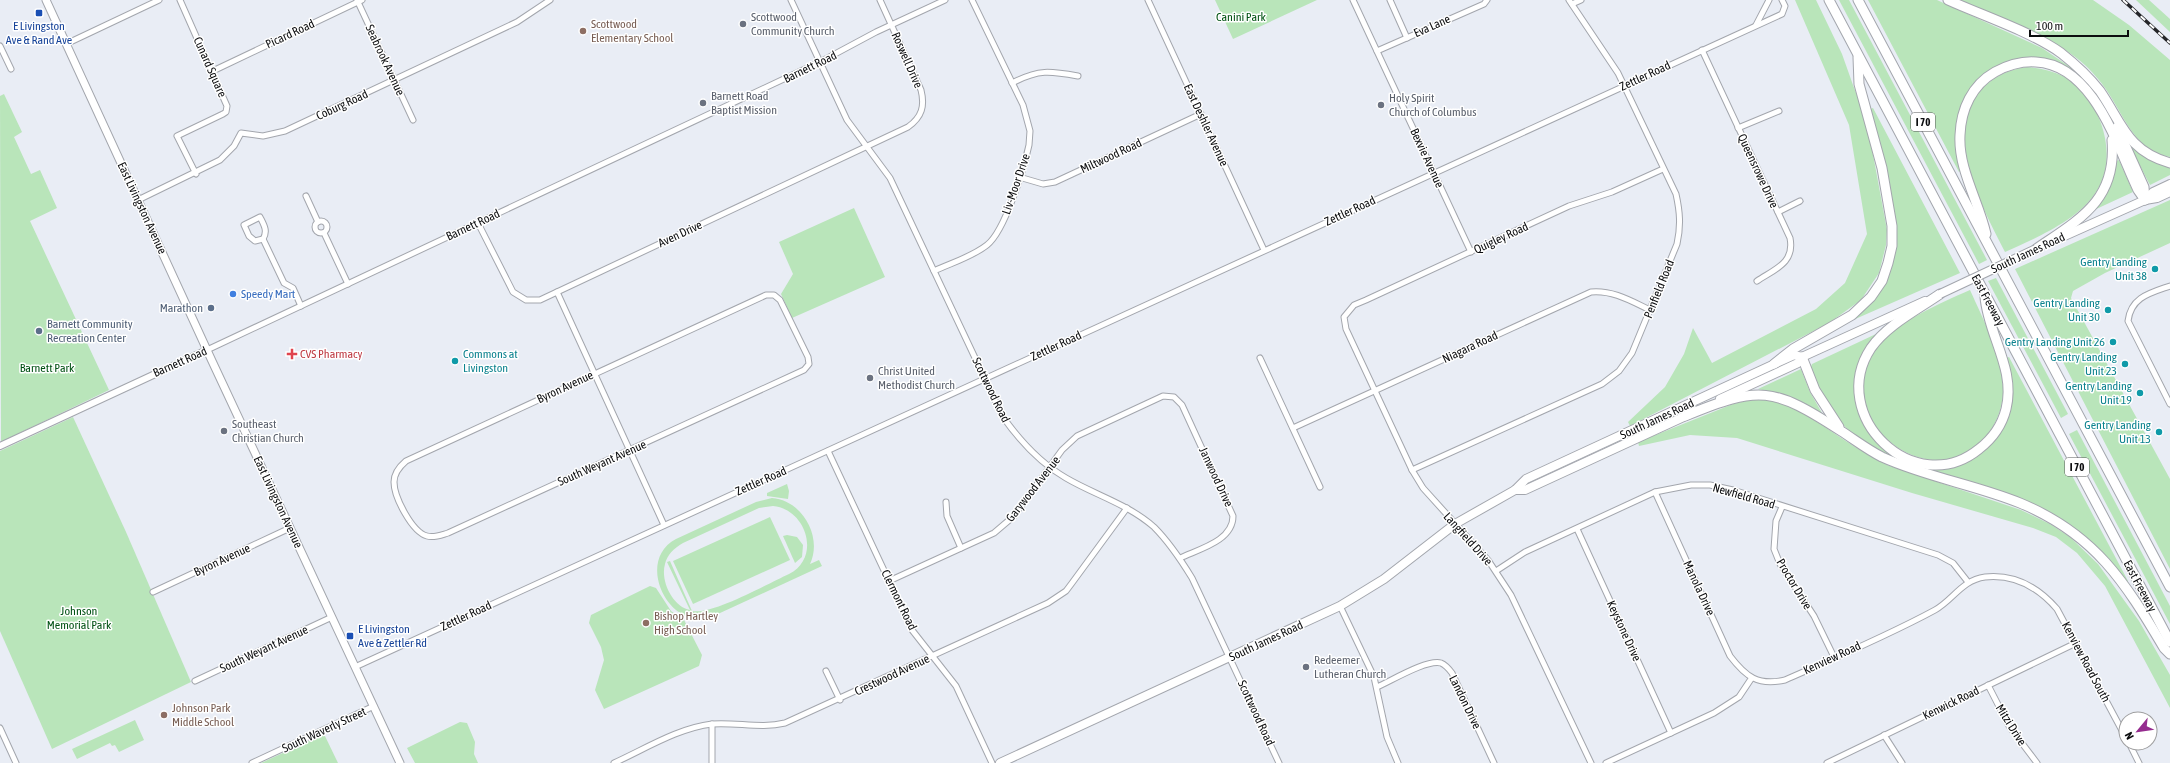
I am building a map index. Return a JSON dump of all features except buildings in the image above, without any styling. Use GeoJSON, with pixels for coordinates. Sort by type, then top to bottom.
{"type":"FeatureCollection","features":[{"type":"Feature","properties":{"kind":"highway","name":"East Freeway"},"geometry":{"type":"LineString","coordinates":[[1829,0],[2170,642]]}},
{"type":"Feature","properties":{"kind":"highway","name":"I 70"},"geometry":{"type":"LineString","coordinates":[[1858,0],[2170,587]]}},
{"type":"Feature","properties":{"kind":"highway"},"geometry":{"type":"LineString","coordinates":[[1948,0],[2013,28],[2060,53],[2094,84],[2114,118],[2144,187],[2145,200]]}},
{"type":"Feature","properties":{"kind":"highway"},"geometry":{"type":"LineString","coordinates":[[1774,364],[1793,349],[1852,315],[1871,297],[1882,281],[1888,263],[1892,246],[1892,226],[1882,168],[1860,84],[1858,54]]}},
{"type":"Feature","properties":{"kind":"highway"},"geometry":{"type":"LineString","coordinates":[[1987,244],[1982,216],[1965,168],[1960,136],[1966,106],[1974,91],[1986,78],[2007,66],[2029,62],[2052,65],[2064,70],[2074,77],[2087,91],[2111,134],[2138,190],[2145,200]]}},
{"type":"Feature","properties":{"kind":"highway"},"geometry":{"type":"LineString","coordinates":[[2114,118],[2137,145],[2159,159],[2170,162]]}},
{"type":"Feature","properties":{"kind":"highway"},"geometry":{"type":"LineString","coordinates":[[2036,249],[2072,224],[2100,196],[2112,169],[2111,134]]}},
{"type":"Feature","properties":{"kind":"highway"},"geometry":{"type":"LineString","coordinates":[[1940,294],[1885,332],[1877,340],[1865,360],[1859,385],[1860,398],[1865,417],[1879,439],[1899,455],[1930,464],[1950,463],[1977,451],[1993,435],[2006,409],[2008,395],[2007,376],[2001,352],[1986,312],[1985,292]]}},
{"type":"Feature","properties":{"kind":"highway"},"geometry":{"type":"LineString","coordinates":[[1802,356],[1815,390],[1843,432]]}},
{"type":"Feature","properties":{"kind":"highway"},"geometry":{"type":"LineString","coordinates":[[1685,416],[1738,396],[1766,394],[1795,402],[1883,457],[2020,503],[2069,529],[2096,552],[2118,575],[2135,599],[2164,648],[2170,654]]}},
{"type":"Feature","properties":{"kind":"main road","name":"East Livingston Avenue"},"geometry":{"type":"LineString","coordinates":[[46,0],[207,350],[400,763]]}},
{"type":"Feature","properties":{"kind":"main road","name":"South James Road"},"geometry":{"type":"LineString","coordinates":[[2145,200],[2153,192],[2170,184]]}},
{"type":"Feature","properties":{"kind":"main road","name":"South James Road"},"geometry":{"type":"LineString","coordinates":[[1000,763],[1340,606],[1393,573],[1455,524],[1515,490],[1526,479],[1794,355],[1802,356],[2145,200],[2157,198],[2170,192]]}},
{"type":"Feature","properties":{"kind":"main road","name":"South James Road"},"geometry":{"type":"LineString","coordinates":[[1515,490],[1525,490],[1685,416],[1798,363],[1802,356]]}},
{"type":"Feature","properties":{"kind":"street"},"geometry":{"type":"LineString","coordinates":[[66,44],[159,0]]}},
{"type":"Feature","properties":{"kind":"street","name":"Cunard Square"},"geometry":{"type":"LineString","coordinates":[[180,0],[227,106],[226,112],[223,114],[178,136],[196,174]]}},
{"type":"Feature","properties":{"kind":"street","name":"Coburg Road"},"geometry":{"type":"LineString","coordinates":[[138,200],[211,166],[227,154],[240,133],[253,136],[274,135],[518,22],[550,0]]}},
{"type":"Feature","properties":{"kind":"street","name":"Scottwood Road"},"geometry":{"type":"LineString","coordinates":[[791,0],[847,120],[890,178],[996,404],[1012,430],[1032,452],[1050,467],[1067,478],[1127,508],[1154,527],[1180,558],[1192,578],[1279,763]]}},
{"type":"Feature","properties":{"kind":"street","name":"Roswell Drive"},"geometry":{"type":"LineString","coordinates":[[880,0],[922,95],[922,111],[916,121]]}},
{"type":"Feature","properties":{"kind":"street","name":"Barnett Road"},"geometry":{"type":"LineString","coordinates":[[0,446],[820,62],[891,25],[945,0]]}},
{"type":"Feature","properties":{"kind":"street","name":"Liv-Moor Drive"},"geometry":{"type":"LineString","coordinates":[[934,271],[978,251],[992,240],[1002,224],[1026,158],[1030,131],[1023,105],[972,0]]}},
{"type":"Feature","properties":{"kind":"street","name":"East Deshler Avenue"},"geometry":{"type":"LineString","coordinates":[[1148,0],[1264,250]]}},
{"type":"Feature","properties":{"kind":"street","name":"Bexvie Avenue"},"geometry":{"type":"LineString","coordinates":[[1353,0],[1471,252]]}},
{"type":"Feature","properties":{"kind":"street"},"geometry":{"type":"LineString","coordinates":[[1390,0],[1407,38]]}},
{"type":"Feature","properties":{"kind":"street","name":"Eva Lane"},"geometry":{"type":"LineString","coordinates":[[1377,51],[1484,4],[1487,0]]}},
{"type":"Feature","properties":{"kind":"street"},"geometry":{"type":"LineString","coordinates":[[1571,2],[1581,0]]}},
{"type":"Feature","properties":{"kind":"street"},"geometry":{"type":"LineString","coordinates":[[1756,26],[1769,0]]}},
{"type":"Feature","properties":{"kind":"street","name":"Zettler Road"},"geometry":{"type":"LineString","coordinates":[[355,667],[1782,14],[1785,6],[1782,0]]}},
{"type":"Feature","properties":{"kind":"street","name":"Seabrook Avenue"},"geometry":{"type":"LineString","coordinates":[[359,1],[413,120]]}},
{"type":"Feature","properties":{"kind":"street","name":"Picard Road"},"geometry":{"type":"LineString","coordinates":[[217,69],[359,1]]}},
{"type":"Feature","properties":{"kind":"street","name":"Penfield Road"},"geometry":{"type":"LineString","coordinates":[[1412,470],[1602,384],[1619,370],[1632,353],[1677,244],[1681,228],[1680,212],[1676,194],[1618,73],[1571,2]]}},
{"type":"Feature","properties":{"kind":"street"},"geometry":{"type":"LineString","coordinates":[[0,46],[11,69]]}},
{"type":"Feature","properties":{"kind":"street","name":"Queensrowe Drive"},"geometry":{"type":"LineString","coordinates":[[1702,50],[1790,238],[1792,248],[1789,257],[1782,264],[1757,281]]}},
{"type":"Feature","properties":{"kind":"street"},"geometry":{"type":"LineString","coordinates":[[1012,83],[1034,74],[1049,71],[1078,76]]}},
{"type":"Feature","properties":{"kind":"street"},"geometry":{"type":"LineString","coordinates":[[1738,128],[1779,111]]}},
{"type":"Feature","properties":{"kind":"street","name":"Miltwood Road"},"geometry":{"type":"LineString","coordinates":[[1019,177],[1043,184],[1055,182],[1201,114]]}},
{"type":"Feature","properties":{"kind":"street","name":"Aven Drive"},"geometry":{"type":"LineString","coordinates":[[478,223],[513,292],[526,300],[533,301],[557,292],[867,147],[908,127],[916,121]]}},
{"type":"Feature","properties":{"kind":"street","name":"Quigley Road"},"geometry":{"type":"LineString","coordinates":[[1344,317],[1354,306],[1569,206],[1612,192],[1663,169]]}},
{"type":"Feature","properties":{"kind":"street"},"geometry":{"type":"LineString","coordinates":[[306,196],[318,222]]}},
{"type":"Feature","properties":{"kind":"street"},"geometry":{"type":"LineString","coordinates":[[1778,212],[1800,201]]}},
{"type":"Feature","properties":{"kind":"street"},"geometry":{"type":"LineString","coordinates":[[263,239],[260,241],[252,239],[244,225],[260,218],[266,232],[263,239],[284,283],[293,288],[301,306]]}},
{"type":"Feature","properties":{"kind":"street"},"geometry":{"type":"LineString","coordinates":[[318,222],[324,222],[326,225],[326,231],[324,233],[348,284]]}},
{"type":"Feature","properties":{"kind":"street"},"geometry":{"type":"LineString","coordinates":[[318,222],[315,230],[317,233],[324,233]]}},
{"type":"Feature","properties":{"kind":"street"},"geometry":{"type":"LineString","coordinates":[[2170,286],[2134,303],[2129,311],[2128,321],[2170,404]]}},
{"type":"Feature","properties":{"kind":"street","name":"Niagara Road"},"geometry":{"type":"LineString","coordinates":[[1293,428],[1591,292],[1602,291],[1617,294],[1650,310]]}},
{"type":"Feature","properties":{"kind":"street"},"geometry":{"type":"LineString","coordinates":[[557,292],[664,525]]}},
{"type":"Feature","properties":{"kind":"street","name":"Byron Avenue"},"geometry":{"type":"LineString","coordinates":[[404,508],[394,484],[397,470],[406,461],[766,295],[774,295]]}},
{"type":"Feature","properties":{"kind":"street","name":"South Weyant Avenue"},"geometry":{"type":"LineString","coordinates":[[404,508],[411,524],[418,532],[426,536],[441,535],[804,370],[808,366],[808,357],[780,300],[774,295]]}},
{"type":"Feature","properties":{"kind":"street","name":"Langfield Drive"},"geometry":{"type":"LineString","coordinates":[[1344,317],[1346,329],[1412,470],[1423,488],[1496,571],[1511,595],[1591,763]]}},
{"type":"Feature","properties":{"kind":"street"},"geometry":{"type":"LineString","coordinates":[[1260,358],[1320,487]]}},
{"type":"Feature","properties":{"kind":"street","name":"Garywood Avenue"},"geometry":{"type":"LineString","coordinates":[[889,581],[994,533],[1008,522],[1069,443],[1087,430],[1156,398],[1174,397]]}},
{"type":"Feature","properties":{"kind":"street","name":"Janwood Drive"},"geometry":{"type":"LineString","coordinates":[[1174,397],[1182,405],[1233,516],[1232,528],[1224,536],[1180,558]]}},
{"type":"Feature","properties":{"kind":"street","name":"Clermont Road"},"geometry":{"type":"LineString","coordinates":[[828,450],[912,630],[934,656],[956,686],[992,763]]}},
{"type":"Feature","properties":{"kind":"street","name":"Newfield Road"},"geometry":{"type":"LineString","coordinates":[[1496,571],[1525,552],[1655,492],[1691,485],[1710,485],[1733,490],[1782,507],[1938,555],[1953,563],[1968,582]]}},
{"type":"Feature","properties":{"kind":"street","name":"Manola Drive"},"geometry":{"type":"LineString","coordinates":[[1655,492],[1730,656],[1739,669],[1751,679]]}},
{"type":"Feature","properties":{"kind":"street"},"geometry":{"type":"LineString","coordinates":[[946,502],[947,516],[961,548]]}},
{"type":"Feature","properties":{"kind":"street","name":"Proctor Drive"},"geometry":{"type":"LineString","coordinates":[[1782,507],[1776,521],[1774,549],[1780,564],[1814,616],[1834,657]]}},
{"type":"Feature","properties":{"kind":"street","name":"Crestwood Avenue"},"geometry":{"type":"LineString","coordinates":[[614,763],[680,734],[712,724],[774,726],[798,719],[1058,597],[1072,583],[1127,508]]}},
{"type":"Feature","properties":{"kind":"street","name":"Byron Avenue"},"geometry":{"type":"LineString","coordinates":[[153,592],[290,528]]}},
{"type":"Feature","properties":{"kind":"street","name":"Keystone Drive"},"geometry":{"type":"LineString","coordinates":[[1576,529],[1671,733]]}},
{"type":"Feature","properties":{"kind":"street","name":"Kenview Road"},"geometry":{"type":"LineString","coordinates":[[1751,679],[1768,682],[1785,680],[1936,609],[1968,582],[1984,578],[2000,577],[2016,579],[2040,591],[2057,608]]}},
{"type":"Feature","properties":{"kind":"street"},"geometry":{"type":"LineString","coordinates":[[1340,606],[1377,687],[1387,737],[1398,763]]}},
{"type":"Feature","properties":{"kind":"street","name":"Kenview Road South"},"geometry":{"type":"LineString","coordinates":[[2057,608],[2118,723]]}},
{"type":"Feature","properties":{"kind":"street","name":"South Weyant Avenue"},"geometry":{"type":"LineString","coordinates":[[195,681],[332,617]]}},
{"type":"Feature","properties":{"kind":"street","name":"Kenwick Road"},"geometry":{"type":"LineString","coordinates":[[1827,763],[2076,643]]}},
{"type":"Feature","properties":{"kind":"street","name":"Landon Drive"},"geometry":{"type":"LineString","coordinates":[[1377,687],[1426,665],[1436,663],[1446,666],[1452,673],[1494,763]]}},
{"type":"Feature","properties":{"kind":"street"},"geometry":{"type":"LineString","coordinates":[[826,671],[840,700]]}},
{"type":"Feature","properties":{"kind":"street"},"geometry":{"type":"LineString","coordinates":[[1606,763],[1714,713],[1732,703],[1739,697],[1751,679]]}},
{"type":"Feature","properties":{"kind":"street","name":"Mitzi Drive"},"geometry":{"type":"LineString","coordinates":[[1988,685],[2009,726],[2037,763]]}},
{"type":"Feature","properties":{"kind":"street","name":"South Waverly Street"},"geometry":{"type":"LineString","coordinates":[[252,763],[374,706]]}},
{"type":"Feature","properties":{"kind":"street"},"geometry":{"type":"LineString","coordinates":[[712,724],[712,763]]}},
{"type":"Feature","properties":{"kind":"street"},"geometry":{"type":"LineString","coordinates":[[0,728],[16,763]]}},
{"type":"Feature","properties":{"kind":"street"},"geometry":{"type":"LineString","coordinates":[[1884,736],[1902,763]]}},
{"type":"Feature","properties":{"kind":"street"},"geometry":{"type":"LineString","coordinates":[[2133,751],[2139,763]]}},
{"type":"Feature","properties":{"kind":"green space","name":"Canini Park"},"geometry":{"type":"Polygon","coordinates":[[[1215,0],[1317,0],[1233,39],[1215,0]]]}},
{"type":"Feature","properties":{"kind":"green space"},"geometry":{"type":"Polygon","coordinates":[[[1795,0],[1816,0],[1842,54],[1864,114],[1887,230],[1886,245],[1879,273],[1861,300],[1829,323],[1630,426],[1628,422],[1665,387],[1684,354],[1693,328],[1712,363],[1816,309],[1845,283],[1867,234],[1849,125],[1795,0]]]}},
{"type":"Feature","properties":{"kind":"green space"},"geometry":{"type":"Polygon","coordinates":[[[1839,0],[1849,0],[1987,260],[1979,264],[1839,0]]]}},
{"type":"Feature","properties":{"kind":"green space"},"geometry":{"type":"Polygon","coordinates":[[[1868,0],[1937,0],[2042,48],[2076,71],[2074,73],[2064,67],[2004,64],[1959,112],[1956,135],[1962,170],[1959,172],[1868,0]]]}},
{"type":"Feature","properties":{"kind":"green space"},"geometry":{"type":"Polygon","coordinates":[[[1956,0],[2093,0],[2129,25],[2170,60],[2170,157],[2158,154],[2140,141],[2133,133],[2101,83],[2086,66],[2073,55],[2058,45],[2024,28],[1956,0]]]}},
{"type":"Feature","properties":{"kind":"green space"},"geometry":{"type":"Polygon","coordinates":[[[2136,0],[2149,0],[2170,19],[2170,32],[2136,0]]]}},
{"type":"Feature","properties":{"kind":"green space"},"geometry":{"type":"Polygon","coordinates":[[[2027,67],[2046,70],[2065,77],[2078,87],[2089,100],[2098,115],[2104,131],[2106,165],[2102,181],[2094,195],[2077,213],[2054,228],[2005,252],[1987,215],[1970,172],[1966,151],[1965,130],[1969,110],[1979,92],[1989,82],[2000,75],[2027,67]]]}},
{"type":"Feature","properties":{"kind":"green space","name":"Barnett Park"},"geometry":{"type":"Polygon","coordinates":[[[4,94],[22,132],[14,137],[31,174],[40,170],[57,208],[30,221],[109,390],[1,442],[0,96],[4,94]]]}},
{"type":"Feature","properties":{"kind":"green space"},"geometry":{"type":"Polygon","coordinates":[[[1873,108],[1960,273],[1853,320],[1852,318],[1863,310],[1893,253],[1870,109],[1873,108]]]}},
{"type":"Feature","properties":{"kind":"green space"},"geometry":{"type":"Polygon","coordinates":[[[2128,143],[2170,167],[2170,175],[2150,185],[2128,143]]]}},
{"type":"Feature","properties":{"kind":"green space"},"geometry":{"type":"Polygon","coordinates":[[[2119,160],[2133,192],[2092,211],[2109,189],[2116,161],[2119,160]]]}},
{"type":"Feature","properties":{"kind":"green space"},"geometry":{"type":"Polygon","coordinates":[[[2170,200],[2170,243],[2105,273],[2073,291],[2071,298],[2170,479],[2170,569],[2015,269],[2170,200]]]}},
{"type":"Feature","properties":{"kind":"green space"},"geometry":{"type":"Polygon","coordinates":[[[854,208],[885,277],[792,318],[781,294],[793,274],[779,242],[854,208]]]}},
{"type":"Feature","properties":{"kind":"green space"},"geometry":{"type":"Polygon","coordinates":[[[1996,278],[2068,414],[2061,418],[1988,281],[1996,278]]]}},
{"type":"Feature","properties":{"kind":"green space"},"geometry":{"type":"Polygon","coordinates":[[[1970,290],[1991,337],[2002,374],[2003,393],[2000,411],[1989,433],[1966,453],[1940,460],[1915,456],[1892,443],[1874,424],[1864,400],[1864,374],[1877,347],[1896,329],[1920,314],[1970,290]]]}},
{"type":"Feature","properties":{"kind":"green space"},"geometry":{"type":"Polygon","coordinates":[[[1876,334],[1866,350],[1860,365],[1856,381],[1856,396],[1859,411],[1865,426],[1875,440],[1889,454],[1888,456],[1860,439],[1840,421],[1824,398],[1810,369],[1812,364],[1876,334]]]}},
{"type":"Feature","properties":{"kind":"green space"},"geometry":{"type":"Polygon","coordinates":[[[2009,357],[2128,581],[2126,582],[2070,528],[1925,470],[1926,467],[1963,462],[2005,421],[2006,358],[2009,357]]]}},
{"type":"Feature","properties":{"kind":"green space"},"geometry":{"type":"Polygon","coordinates":[[[1801,369],[1810,392],[1822,413],[1821,414],[1789,396],[1758,389],[1801,369]]]}},
{"type":"Feature","properties":{"kind":"green space"},"geometry":{"type":"Polygon","coordinates":[[[1758,398],[1779,401],[1802,412],[1855,447],[1887,465],[2021,510],[2050,524],[2070,537],[2098,564],[2139,621],[2170,675],[2170,708],[2105,586],[2077,553],[2056,537],[2033,528],[1912,493],[1737,438],[1690,435],[1639,446],[1638,442],[1733,404],[1758,398]]]}},
{"type":"Feature","properties":{"kind":"green space","name":"Johnson Memorial Park"},"geometry":{"type":"Polygon","coordinates":[[[73,417],[126,532],[191,682],[52,749],[0,631],[0,451],[73,417]]]}},
{"type":"Feature","properties":{"kind":"green space"},"geometry":{"type":"Polygon","coordinates":[[[2077,430],[2170,606],[2170,624],[2069,434],[2077,430]]]}},
{"type":"Feature","properties":{"kind":"green space"},"geometry":{"type":"Polygon","coordinates":[[[787,484],[789,491],[788,499],[767,496],[767,493],[787,484]]]}},
{"type":"Feature","properties":{"kind":"green space"},"geometry":{"type":"Polygon","coordinates":[[[772,498],[783,500],[792,505],[801,513],[812,532],[814,543],[810,564],[819,560],[822,566],[707,619],[692,618],[679,612],[669,602],[661,590],[657,575],[658,561],[664,549],[676,539],[756,502],[772,498]],[[773,506],[759,508],[677,547],[667,558],[664,571],[666,585],[673,599],[684,608],[690,610],[667,562],[670,561],[692,611],[701,611],[726,604],[789,574],[799,566],[805,557],[807,546],[806,535],[801,524],[785,509],[773,506]]]}},
{"type":"Feature","properties":{"kind":"green space"},"geometry":{"type":"Polygon","coordinates":[[[770,517],[790,560],[693,604],[673,561],[770,517]]]}},
{"type":"Feature","properties":{"kind":"green space"},"geometry":{"type":"Polygon","coordinates":[[[787,535],[797,537],[803,545],[802,557],[795,563],[783,536],[787,535]]]}},
{"type":"Feature","properties":{"kind":"green space"},"geometry":{"type":"Polygon","coordinates":[[[650,586],[656,588],[671,611],[684,620],[702,655],[699,666],[604,709],[595,690],[604,660],[601,647],[589,623],[591,615],[650,586]]]}},
{"type":"Feature","properties":{"kind":"green space"},"geometry":{"type":"Polygon","coordinates":[[[135,720],[144,740],[119,752],[115,745],[112,746],[110,743],[77,759],[72,749],[135,720]]]}},
{"type":"Feature","properties":{"kind":"green space"},"geometry":{"type":"Polygon","coordinates":[[[460,722],[467,723],[475,742],[474,754],[478,763],[415,763],[407,748],[460,722]]]}},
{"type":"Feature","properties":{"kind":"green space"},"geometry":{"type":"Polygon","coordinates":[[[324,734],[338,763],[261,763],[324,734]]]}},
{"type":"Feature","properties":{"kind":"railway"},"geometry":{"type":"LineString","coordinates":[[2123,0],[2170,43]]}},
{"type":"Feature","properties":{"kind":"place","name":"E Livingston Ave & Rand Ave"},"geometry":{"type":"Point","coordinates":[39,13]}},
{"type":"Feature","properties":{"kind":"place","name":"Scottwood Community Church"},"geometry":{"type":"Point","coordinates":[743,24]}},
{"type":"Feature","properties":{"kind":"place","name":"Scottwood Elementary School"},"geometry":{"type":"Point","coordinates":[583,31]}},
{"type":"Feature","properties":{"kind":"place","name":"Barnett Road Baptist Mission"},"geometry":{"type":"Point","coordinates":[703,103]}},
{"type":"Feature","properties":{"kind":"place","name":"Holy Spirit Church of Columbus"},"geometry":{"type":"Point","coordinates":[1381,105]}},
{"type":"Feature","properties":{"kind":"place","name":"Gentry Landing Unit 38"},"geometry":{"type":"Point","coordinates":[2155,269]}},
{"type":"Feature","properties":{"kind":"place","name":"Speedy Mart"},"geometry":{"type":"Point","coordinates":[233,294]}},
{"type":"Feature","properties":{"kind":"place","name":"Marathon"},"geometry":{"type":"Point","coordinates":[211,308]}},
{"type":"Feature","properties":{"kind":"place","name":"Gentry Landing Unit 30"},"geometry":{"type":"Point","coordinates":[2108,310]}},
{"type":"Feature","properties":{"kind":"place","name":"Barnett Community Recreation Center"},"geometry":{"type":"Point","coordinates":[39,331]}},
{"type":"Feature","properties":{"kind":"place","name":"Gentry Landing Unit 26"},"geometry":{"type":"Point","coordinates":[2113,342]}},
{"type":"Feature","properties":{"kind":"place","name":"CVS Pharmacy"},"geometry":{"type":"Point","coordinates":[292,354]}},
{"type":"Feature","properties":{"kind":"place","name":"Commons at Livingston"},"geometry":{"type":"Point","coordinates":[455,361]}},
{"type":"Feature","properties":{"kind":"place","name":"Gentry Landing Unit 23"},"geometry":{"type":"Point","coordinates":[2125,364]}},
{"type":"Feature","properties":{"kind":"place","name":"Christ United Methodist Church"},"geometry":{"type":"Point","coordinates":[870,378]}},
{"type":"Feature","properties":{"kind":"place","name":"Gentry Landing Unit 19"},"geometry":{"type":"Point","coordinates":[2140,393]}},
{"type":"Feature","properties":{"kind":"place","name":"Southeast Christian Church"},"geometry":{"type":"Point","coordinates":[224,431]}},
{"type":"Feature","properties":{"kind":"place","name":"Gentry Landing Unit 13"},"geometry":{"type":"Point","coordinates":[2159,432]}},
{"type":"Feature","properties":{"kind":"place","name":"Bishop Hartley High School"},"geometry":{"type":"Point","coordinates":[646,623]}},
{"type":"Feature","properties":{"kind":"place","name":"E Livingston Ave & Zettler Rd"},"geometry":{"type":"Point","coordinates":[350,636]}},
{"type":"Feature","properties":{"kind":"place","name":"Redeemer Lutheran Church"},"geometry":{"type":"Point","coordinates":[1306,667]}},
{"type":"Feature","properties":{"kind":"place","name":"Johnson Park Middle School"},"geometry":{"type":"Point","coordinates":[164,715]}}]}
